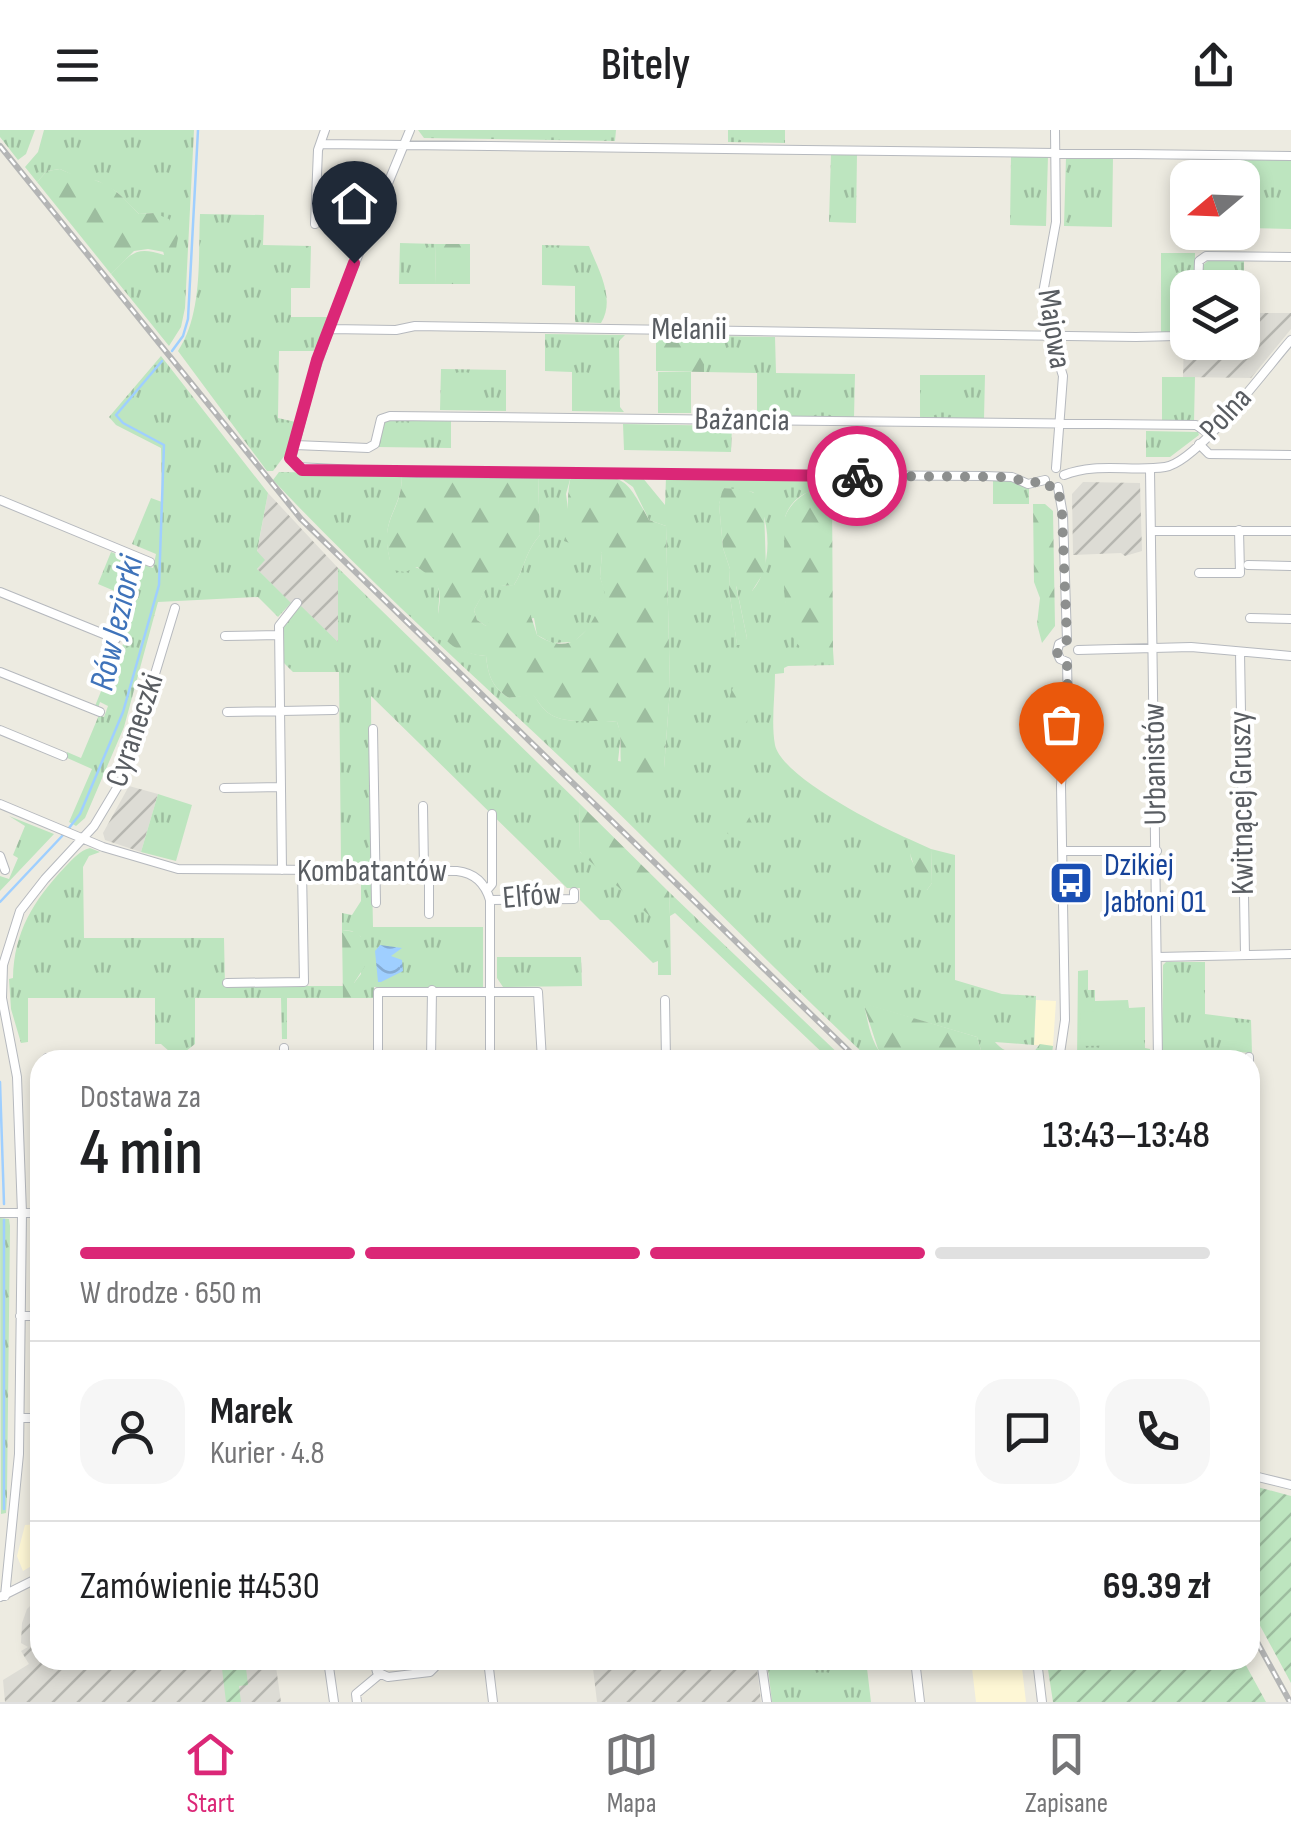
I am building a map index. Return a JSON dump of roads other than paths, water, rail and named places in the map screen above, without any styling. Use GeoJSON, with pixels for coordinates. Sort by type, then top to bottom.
{"type":"FeatureCollection","features":[{"type":"Feature","properties":{"kind":"street"},"geometry":{"type":"LineString","coordinates":[[315,224],[318,150],[325,130]]}},
{"type":"Feature","properties":{"kind":"street"},"geometry":{"type":"LineString","coordinates":[[410,130],[328,329],[290,458],[302,470],[985,476],[1012,477],[1028,484],[1045,480]]}},
{"type":"Feature","properties":{"kind":"street","name":"Majowa"},"geometry":{"type":"LineString","coordinates":[[1055,130],[1056,222],[1044,293],[1050,334],[1063,376],[1060,471]]}},
{"type":"Feature","properties":{"kind":"street"},"geometry":{"type":"LineString","coordinates":[[322,144],[1291,156]]}},
{"type":"Feature","properties":{"kind":"street"},"geometry":{"type":"LineString","coordinates":[[1199,270],[1199,261],[1206,256],[1291,257]]}},
{"type":"Feature","properties":{"kind":"street","name":"Melanii"},"geometry":{"type":"LineString","coordinates":[[328,329],[396,330],[415,326],[1170,336]]}},
{"type":"Feature","properties":{"kind":"street","name":"Polna"},"geometry":{"type":"LineString","coordinates":[[1150,468],[1176,464],[1199,444],[1291,341]]}},
{"type":"Feature","properties":{"kind":"street","name":"Bażancia"},"geometry":{"type":"LineString","coordinates":[[294,445],[368,448],[376,444],[381,419],[390,416],[1196,425],[1209,434]]}},
{"type":"Feature","properties":{"kind":"street"},"geometry":{"type":"LineString","coordinates":[[1199,444],[1210,454],[1291,456]]}},
{"type":"Feature","properties":{"kind":"street"},"geometry":{"type":"LineString","coordinates":[[1060,471],[1063,483],[1049,486],[1045,480],[1047,472],[1060,471],[1087,469],[1150,468]]}},
{"type":"Feature","properties":{"kind":"street","name":"Urbanistów"},"geometry":{"type":"LineString","coordinates":[[1150,468],[1158,1050]]}},
{"type":"Feature","properties":{"kind":"street"},"geometry":{"type":"LineString","coordinates":[[1058,487],[1067,640]]}},
{"type":"Feature","properties":{"kind":"street"},"geometry":{"type":"LineString","coordinates":[[0,500],[150,562]]}},
{"type":"Feature","properties":{"kind":"street"},"geometry":{"type":"LineString","coordinates":[[1199,573],[1240,573],[1240,530]]}},
{"type":"Feature","properties":{"kind":"street"},"geometry":{"type":"LineString","coordinates":[[1151,531],[1291,532]]}},
{"type":"Feature","properties":{"kind":"street"},"geometry":{"type":"LineString","coordinates":[[1248,565],[1291,566]]}},
{"type":"Feature","properties":{"kind":"street"},"geometry":{"type":"LineString","coordinates":[[0,592],[116,640]]}},
{"type":"Feature","properties":{"kind":"street"},"geometry":{"type":"LineString","coordinates":[[282,870],[280,622],[297,603]]}},
{"type":"Feature","properties":{"kind":"street","name":"Cyraneczki"},"geometry":{"type":"LineString","coordinates":[[3,1596],[18,1478],[22,1213],[16,1078],[2,998],[2,965],[20,911],[44,879],[84,838],[124,776],[175,608]]}},
{"type":"Feature","properties":{"kind":"street"},"geometry":{"type":"LineString","coordinates":[[1250,618],[1291,618]]}},
{"type":"Feature","properties":{"kind":"street"},"geometry":{"type":"LineString","coordinates":[[225,636],[280,635]]}},
{"type":"Feature","properties":{"kind":"street"},"geometry":{"type":"LineString","coordinates":[[1067,640],[1074,642],[1078,650],[1076,658],[1067,662],[1057,652],[1059,644],[1067,640]]}},
{"type":"Feature","properties":{"kind":"street"},"geometry":{"type":"LineString","coordinates":[[1078,650],[1153,648],[1291,656]]}},
{"type":"Feature","properties":{"kind":"street","name":"Kwitnącej Gruszy"},"geometry":{"type":"LineString","coordinates":[[1240,652],[1244,955]]}},
{"type":"Feature","properties":{"kind":"street"},"geometry":{"type":"LineString","coordinates":[[1061,1050],[1065,1020],[1061,784],[1068,710],[1067,662]]}},
{"type":"Feature","properties":{"kind":"street"},"geometry":{"type":"LineString","coordinates":[[0,672],[100,712]]}},
{"type":"Feature","properties":{"kind":"street"},"geometry":{"type":"LineString","coordinates":[[227,712],[334,710]]}},
{"type":"Feature","properties":{"kind":"street"},"geometry":{"type":"LineString","coordinates":[[373,729],[376,903]]}},
{"type":"Feature","properties":{"kind":"street"},"geometry":{"type":"LineString","coordinates":[[0,730],[63,756]]}},
{"type":"Feature","properties":{"kind":"street"},"geometry":{"type":"LineString","coordinates":[[224,788],[281,787]]}},
{"type":"Feature","properties":{"kind":"street","name":"Kombatantów"},"geometry":{"type":"LineString","coordinates":[[0,804],[164,866],[463,871],[476,877],[488,895],[490,1050]]}},
{"type":"Feature","properties":{"kind":"street"},"geometry":{"type":"LineString","coordinates":[[423,806],[429,914]]}},
{"type":"Feature","properties":{"kind":"street"},"geometry":{"type":"LineString","coordinates":[[488,895],[492,884],[492,814]]}},
{"type":"Feature","properties":{"kind":"street"},"geometry":{"type":"LineString","coordinates":[[1062,851],[1156,851]]}},
{"type":"Feature","properties":{"kind":"street"},"geometry":{"type":"LineString","coordinates":[[0,856],[5,870]]}},
{"type":"Feature","properties":{"kind":"street"},"geometry":{"type":"LineString","coordinates":[[228,983],[304,982],[302,870]]}},
{"type":"Feature","properties":{"kind":"street","name":"Elfów"},"geometry":{"type":"LineString","coordinates":[[488,895],[574,899],[574,892]]}},
{"type":"Feature","properties":{"kind":"street"},"geometry":{"type":"LineString","coordinates":[[1157,957],[1291,954]]}},
{"type":"Feature","properties":{"kind":"street"},"geometry":{"type":"LineString","coordinates":[[431,1050],[432,990]]}},
{"type":"Feature","properties":{"kind":"street"},"geometry":{"type":"LineString","coordinates":[[378,1050],[377,993],[490,990],[538,992],[541,1050]]}},
{"type":"Feature","properties":{"kind":"street"},"geometry":{"type":"LineString","coordinates":[[665,1000],[666,1050]]}},
{"type":"Feature","properties":{"kind":"street"},"geometry":{"type":"LineString","coordinates":[[0,1213],[30,1213]]}},
{"type":"Feature","properties":{"kind":"street"},"geometry":{"type":"LineString","coordinates":[[20,1316],[30,1316]]}},
{"type":"Feature","properties":{"kind":"street"},"geometry":{"type":"LineString","coordinates":[[20,1418],[30,1418]]}},
{"type":"Feature","properties":{"kind":"street"},"geometry":{"type":"LineString","coordinates":[[1260,1477],[1291,1486]]}},
{"type":"Feature","properties":{"kind":"street"},"geometry":{"type":"LineString","coordinates":[[3,1596],[30,1583]]}},
{"type":"Feature","properties":{"kind":"street"},"geometry":{"type":"LineString","coordinates":[[329,1670],[334,1702]]}},
{"type":"Feature","properties":{"kind":"street"},"geometry":{"type":"LineString","coordinates":[[378,1670],[388,1677],[434,1670]]}},
{"type":"Feature","properties":{"kind":"street"},"geometry":{"type":"LineString","coordinates":[[443,1670],[445,1676]]}},
{"type":"Feature","properties":{"kind":"street"},"geometry":{"type":"LineString","coordinates":[[489,1670],[493,1702]]}},
{"type":"Feature","properties":{"kind":"street"},"geometry":{"type":"LineString","coordinates":[[763,1670],[766,1702]]}},
{"type":"Feature","properties":{"kind":"street"},"geometry":{"type":"LineString","coordinates":[[916,1670],[920,1702]]}},
{"type":"Feature","properties":{"kind":"street"},"geometry":{"type":"LineString","coordinates":[[1038,1670],[1042,1702]]}},
{"type":"Feature","properties":{"kind":"street"},"geometry":{"type":"LineString","coordinates":[[357,1702],[356,1694],[380,1674]]}},
{"type":"Feature","properties":{"kind":"water"},"geometry":{"type":"Polygon","coordinates":[[[380,945],[402,948],[391,956],[402,960],[403,971],[378,982],[375,951],[380,945]]]}},
{"type":"Feature","properties":{"kind":"waterway","name":"Rów Jeziorki"},"geometry":{"type":"LineString","coordinates":[[172,351],[183,336],[188,319],[198,130]]}},
{"type":"Feature","properties":{"kind":"waterway","name":"Rów Jeziorki"},"geometry":{"type":"LineString","coordinates":[[69,828],[80,814],[123,712],[159,585],[164,445],[123,423],[116,415],[162,361]]}},
{"type":"Feature","properties":{"kind":"waterway","name":"Rów Jeziorki"},"geometry":{"type":"LineString","coordinates":[[0,902],[64,834]]}},
{"type":"Feature","properties":{"kind":"waterway","name":"Rów Jeziorki"},"geometry":{"type":"LineString","coordinates":[[0,1082],[4,1204]]}},
{"type":"Feature","properties":{"kind":"waterway","name":"Rów Jeziorki"},"geometry":{"type":"LineString","coordinates":[[4,1220],[4,1509]]}},
{"type":"Feature","properties":{"kind":"railway"},"geometry":{"type":"LineString","coordinates":[[0,146],[301,519],[848,1050]]}},
{"type":"Feature","properties":{"kind":"railway"},"geometry":{"type":"LineString","coordinates":[[1260,1647],[1290,1702]]}},
{"type":"Feature","properties":{"kind":"place","name":"Dzikiej Jabłoni 01"},"geometry":{"type":"Point","coordinates":[1071,883]}}]}
